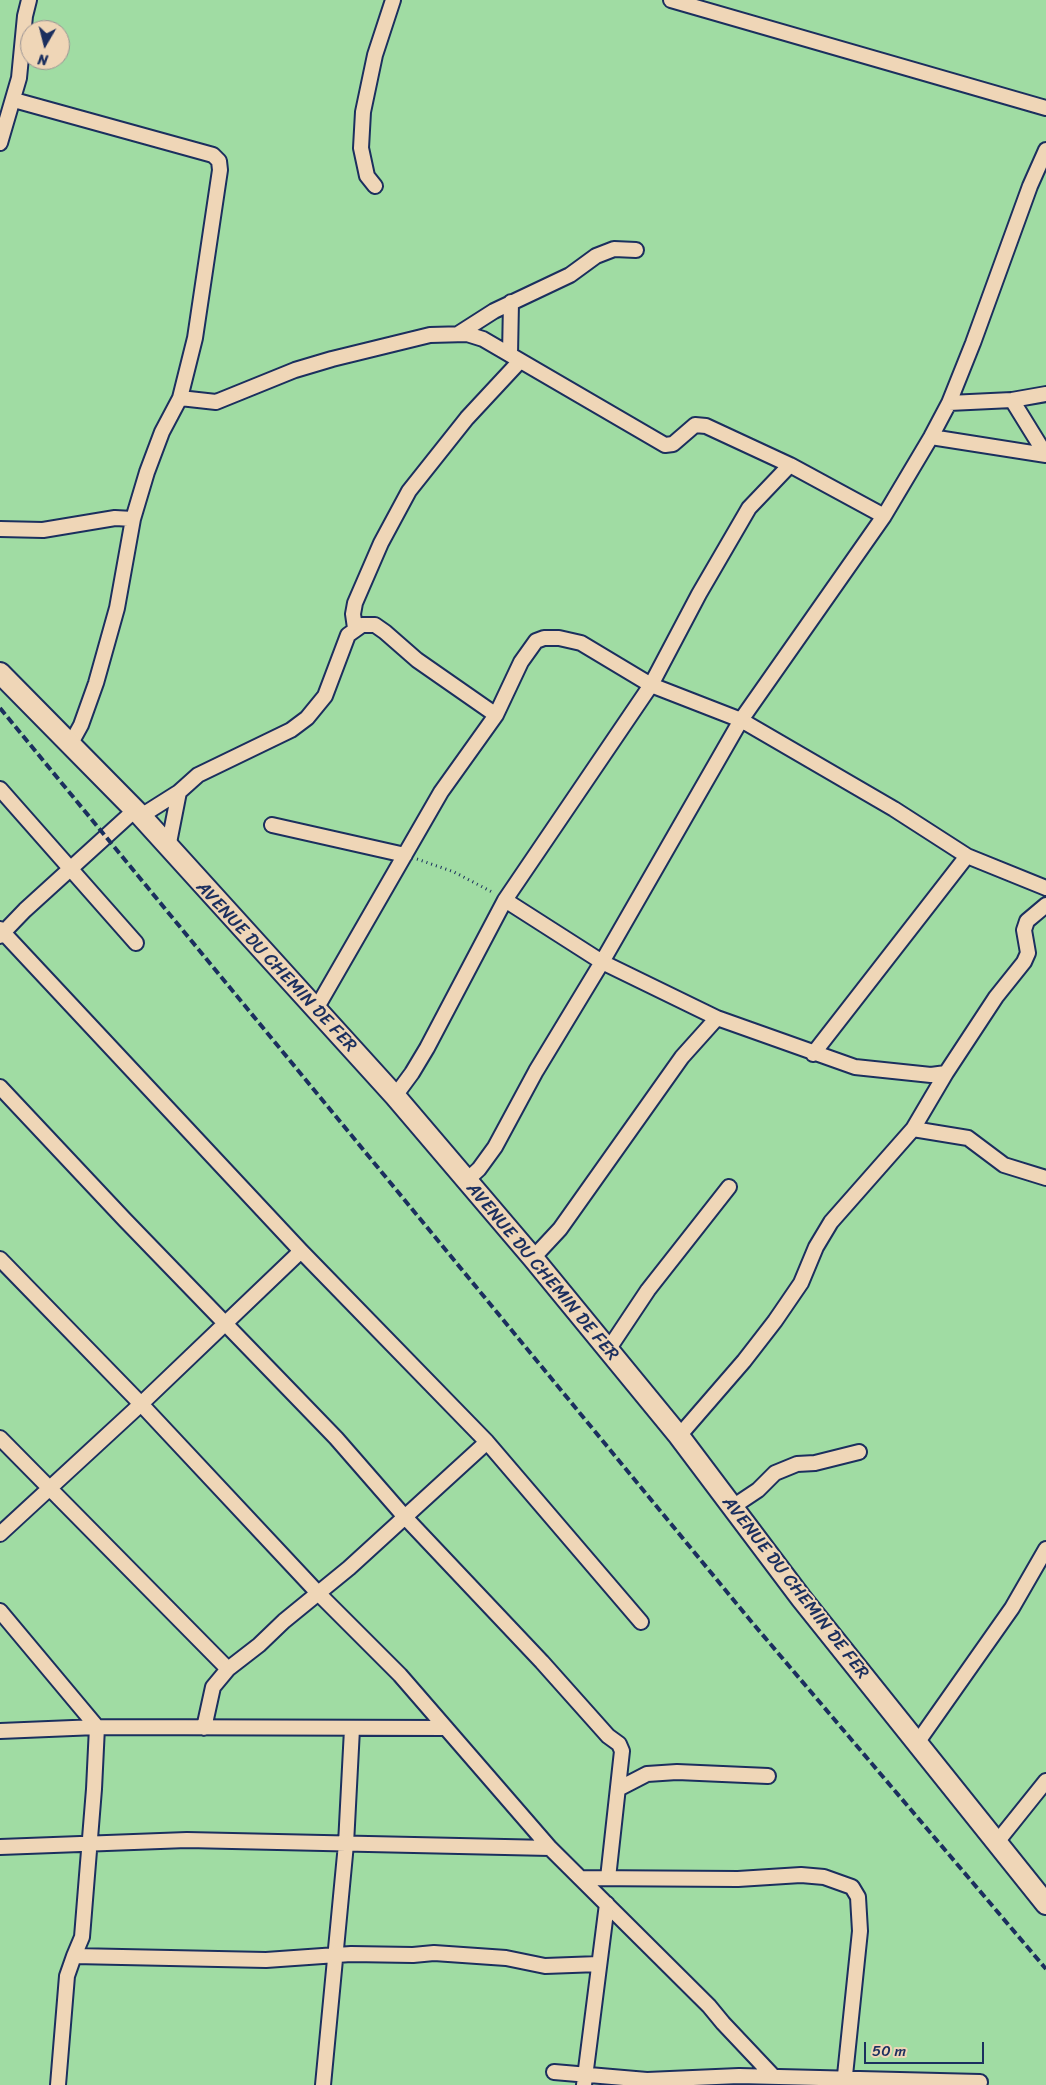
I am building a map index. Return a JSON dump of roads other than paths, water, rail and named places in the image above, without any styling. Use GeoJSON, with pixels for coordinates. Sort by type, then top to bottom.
{"type":"FeatureCollection","features":[{"type":"Feature","properties":{"kind":"street"},"geometry":{"type":"LineString","coordinates":[[0,143],[14,100],[22,62],[25,16],[29,0]]}},
{"type":"Feature","properties":{"kind":"street"},"geometry":{"type":"LineString","coordinates":[[375,186],[367,176],[361,148],[363,112],[375,55],[393,0]]}},
{"type":"Feature","properties":{"kind":"street"},"geometry":{"type":"LineString","coordinates":[[671,0],[1046,108]]}},
{"type":"Feature","properties":{"kind":"street"},"geometry":{"type":"LineString","coordinates":[[14,100],[213,155],[219,161],[220,170],[195,338],[180,398],[162,432],[133,519],[117,608],[93,692],[81,725],[70,745]]}},
{"type":"Feature","properties":{"kind":"street"},"geometry":{"type":"LineString","coordinates":[[466,1181],[479,1169],[495,1147],[536,1071],[602,962],[741,720],[884,516],[931,437],[948,403],[995,283],[1030,186],[1046,150]]}},
{"type":"Feature","properties":{"kind":"street"},"geometry":{"type":"LineString","coordinates":[[458,334],[511,302],[570,275],[596,256],[614,250],[636,250]]}},
{"type":"Feature","properties":{"kind":"street"},"geometry":{"type":"LineString","coordinates":[[355,628],[353,614],[355,603],[381,543],[409,491],[515,358],[511,302]]}},
{"type":"Feature","properties":{"kind":"street"},"geometry":{"type":"LineString","coordinates":[[180,398],[216,402],[295,370],[332,359],[430,335],[458,334],[483,339],[665,445],[673,444],[695,426],[706,426],[790,465],[884,516]]}},
{"type":"Feature","properties":{"kind":"street"},"geometry":{"type":"LineString","coordinates":[[948,403],[1012,400],[1046,394]]}},
{"type":"Feature","properties":{"kind":"street"},"geometry":{"type":"LineString","coordinates":[[1012,400],[1046,455]]}},
{"type":"Feature","properties":{"kind":"street"},"geometry":{"type":"LineString","coordinates":[[931,437],[1046,455]]}},
{"type":"Feature","properties":{"kind":"street"},"geometry":{"type":"LineString","coordinates":[[395,1096],[427,1048],[505,900],[651,685],[699,594],[749,508],[790,465]]}},
{"type":"Feature","properties":{"kind":"street"},"geometry":{"type":"LineString","coordinates":[[0,529],[43,530],[115,518],[133,519]]}},
{"type":"Feature","properties":{"kind":"street"},"geometry":{"type":"LineString","coordinates":[[496,715],[417,660],[395,639],[375,625],[362,625],[355,628],[348,634],[326,696],[307,718],[291,730],[198,775],[179,792],[138,813],[71,867],[1,933],[301,1251],[486,1442],[641,1622]]}},
{"type":"Feature","properties":{"kind":"street"},"geometry":{"type":"LineString","coordinates":[[316,1010],[441,792],[496,715],[521,662],[536,641],[544,638],[560,638],[581,643],[651,685],[741,720],[894,809],[967,856],[1046,888]]}},
{"type":"Feature","properties":{"kind":"street","name":"AVENUE DU CHEMIN DE FER"},"geometry":{"type":"LineString","coordinates":[[0,673],[138,813],[395,1096],[533,1258],[679,1436],[731,1508],[1046,1904]]}},
{"type":"Feature","properties":{"kind":"street"},"geometry":{"type":"LineString","coordinates":[[0,789],[71,867],[136,943]]}},
{"type":"Feature","properties":{"kind":"street"},"geometry":{"type":"LineString","coordinates":[[168,848],[179,792]]}},
{"type":"Feature","properties":{"kind":"street"},"geometry":{"type":"LineString","coordinates":[[272,825],[405,855]]}},
{"type":"Feature","properties":{"kind":"street"},"geometry":{"type":"LineString","coordinates":[[813,1054],[967,856]]}},
{"type":"Feature","properties":{"kind":"street"},"geometry":{"type":"LineString","coordinates":[[505,900],[602,962],[717,1018],[813,1054],[871,1070],[931,1075],[946,1073]]}},
{"type":"Feature","properties":{"kind":"street"},"geometry":{"type":"LineString","coordinates":[[679,1436],[775,1322],[801,1283],[816,1247],[831,1222],[913,1129],[946,1073],[996,997],[1024,962],[1028,954],[1024,930],[1027,921],[1046,905]]}},
{"type":"Feature","properties":{"kind":"street"},"geometry":{"type":"LineString","coordinates":[[533,1258],[560,1229],[682,1057],[717,1018]]}},
{"type":"Feature","properties":{"kind":"street"},"geometry":{"type":"LineString","coordinates":[[0,1087],[336,1438],[404,1516],[535,1655],[608,1736],[618,1744],[621,1760],[608,1878]]}},
{"type":"Feature","properties":{"kind":"street"},"geometry":{"type":"LineString","coordinates":[[913,1129],[968,1138],[1004,1165],[1046,1178]]}},
{"type":"Feature","properties":{"kind":"street"},"geometry":{"type":"LineString","coordinates":[[608,1350],[648,1290],[729,1187]]}},
{"type":"Feature","properties":{"kind":"street"},"geometry":{"type":"LineString","coordinates":[[0,1534],[141,1404],[301,1251]]}},
{"type":"Feature","properties":{"kind":"street"},"geometry":{"type":"LineString","coordinates":[[0,1259],[141,1404],[317,1592],[400,1675],[550,1848],[709,2006],[774,2076]]}},
{"type":"Feature","properties":{"kind":"street"},"geometry":{"type":"LineString","coordinates":[[0,1438],[51,1487],[99,1539],[228,1669]]}},
{"type":"Feature","properties":{"kind":"street"},"geometry":{"type":"LineString","coordinates":[[204,1728],[213,1688],[228,1669],[259,1646],[317,1592],[348,1568],[486,1442]]}},
{"type":"Feature","properties":{"kind":"street"},"geometry":{"type":"LineString","coordinates":[[731,1508],[758,1490],[775,1474],[797,1464],[815,1463],[859,1452]]}},
{"type":"Feature","properties":{"kind":"street"},"geometry":{"type":"LineString","coordinates":[[917,1743],[1012,1608],[1046,1549]]}},
{"type":"Feature","properties":{"kind":"street"},"geometry":{"type":"LineString","coordinates":[[0,1611],[96,1727],[90,1843],[82,1937],[67,1976],[58,2085]]}},
{"type":"Feature","properties":{"kind":"street"},"geometry":{"type":"LineString","coordinates":[[0,1731],[96,1727],[446,1728]]}},
{"type":"Feature","properties":{"kind":"street"},"geometry":{"type":"LineString","coordinates":[[323,2085],[337,1956],[346,1844],[352,1729]]}},
{"type":"Feature","properties":{"kind":"street"},"geometry":{"type":"LineString","coordinates":[[618,1789],[647,1774],[677,1772],[768,1776]]}},
{"type":"Feature","properties":{"kind":"street"},"geometry":{"type":"LineString","coordinates":[[997,1842],[1046,1781]]}},
{"type":"Feature","properties":{"kind":"street"},"geometry":{"type":"LineString","coordinates":[[0,1847],[187,1840],[550,1848]]}},
{"type":"Feature","properties":{"kind":"street"},"geometry":{"type":"LineString","coordinates":[[582,1878],[738,1879],[801,1875],[824,1877],[852,1887],[858,1897],[860,1931],[844,2082]]}},
{"type":"Feature","properties":{"kind":"street"},"geometry":{"type":"LineString","coordinates":[[585,2080],[607,1904]]}},
{"type":"Feature","properties":{"kind":"street"},"geometry":{"type":"LineString","coordinates":[[74,1956],[266,1960],[434,1953],[506,1958],[545,1966],[599,1964]]}},
{"type":"Feature","properties":{"kind":"street"},"geometry":{"type":"LineString","coordinates":[[554,2072],[585,2080],[774,2076],[844,2082],[980,2082]]}},
{"type":"Feature","properties":{"kind":"railway"},"geometry":{"type":"LineString","coordinates":[[0,708],[750,1620],[1046,1969]]}}]}
